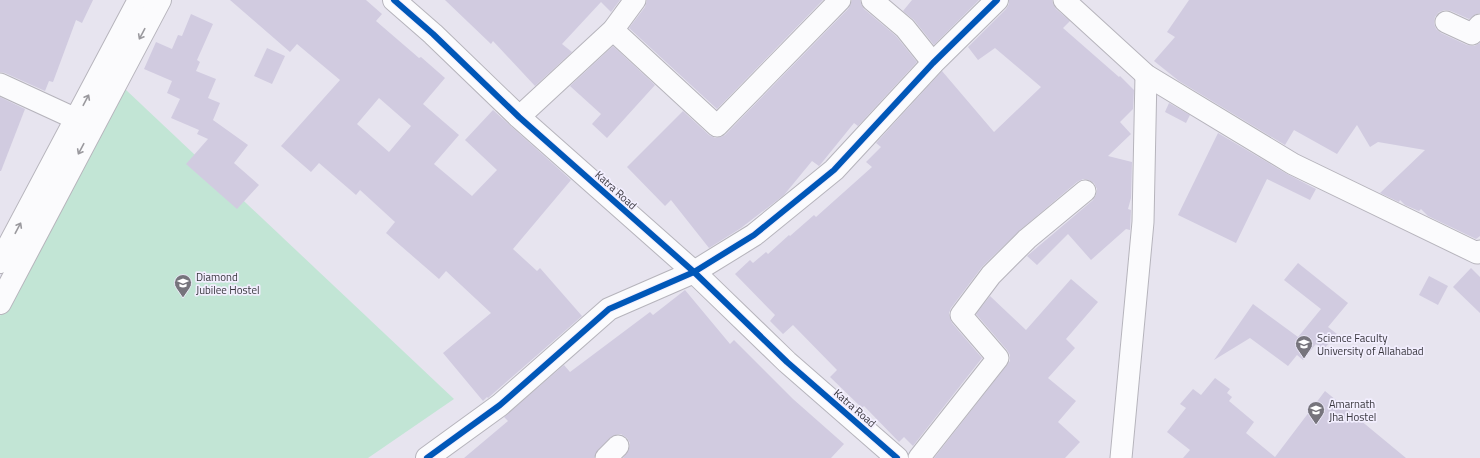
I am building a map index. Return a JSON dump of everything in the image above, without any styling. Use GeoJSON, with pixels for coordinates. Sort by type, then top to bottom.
{"type":"FeatureCollection","features":[{"type":"Feature","properties":{"kind":"main road"},"geometry":{"type":"LineString","coordinates":[[0,303],[5,267],[76,119],[139,0]]}},
{"type":"Feature","properties":{"kind":"main road"},"geometry":{"type":"LineString","coordinates":[[5,267],[160,0]]}},
{"type":"Feature","properties":{"kind":"main road","name":"Katra Road"},"geometry":{"type":"LineString","coordinates":[[394,0],[433,34],[520,117],[694,272],[787,362],[897,458]]}},
{"type":"Feature","properties":{"kind":"main road"},"geometry":{"type":"LineString","coordinates":[[427,458],[500,405],[609,309],[694,272],[754,235],[834,170],[933,63],[996,0]]}},
{"type":"Feature","properties":{"kind":"street"},"geometry":{"type":"LineString","coordinates":[[520,117],[613,30],[635,0]]}},
{"type":"Feature","properties":{"kind":"street"},"geometry":{"type":"LineString","coordinates":[[613,30],[717,126],[840,0]]}},
{"type":"Feature","properties":{"kind":"street"},"geometry":{"type":"LineString","coordinates":[[872,0],[905,28],[933,63]]}},
{"type":"Feature","properties":{"kind":"street"},"geometry":{"type":"LineString","coordinates":[[1064,0],[1146,74],[1293,164],[1477,254],[1480,251]]}},
{"type":"Feature","properties":{"kind":"street"},"geometry":{"type":"LineString","coordinates":[[1446,22],[1477,34]]}},
{"type":"Feature","properties":{"kind":"street"},"geometry":{"type":"LineString","coordinates":[[1121,458],[1143,222],[1146,74]]}},
{"type":"Feature","properties":{"kind":"street"},"geometry":{"type":"LineString","coordinates":[[0,84],[76,119]]}},
{"type":"Feature","properties":{"kind":"street"},"geometry":{"type":"LineString","coordinates":[[919,458],[998,358],[961,315],[991,276],[1027,239],[1085,191]]}},
{"type":"Feature","properties":{"kind":"green space"},"geometry":{"type":"Polygon","coordinates":[[[125,89],[454,399],[368,458],[0,458],[0,316],[125,89]]]}},
{"type":"Feature","properties":{"kind":"building"},"geometry":{"type":"Polygon","coordinates":[[[0,0],[93,0],[82,23],[76,20],[53,82],[49,81],[45,91],[0,72],[0,0]]]}},
{"type":"Feature","properties":{"kind":"building"},"geometry":{"type":"Polygon","coordinates":[[[230,0],[366,0],[382,14],[376,21],[445,78],[423,104],[459,135],[434,164],[472,196],[497,170],[465,140],[493,110],[571,180],[513,249],[537,271],[540,268],[582,316],[483,401],[443,353],[491,313],[446,271],[439,279],[386,233],[395,222],[360,190],[356,195],[319,163],[311,172],[281,146],[340,80],[297,44],[290,52],[230,0]],[[379,98],[357,124],[389,152],[411,126],[379,98]]]}},
{"type":"Feature","properties":{"kind":"building"},"geometry":{"type":"Polygon","coordinates":[[[445,0],[620,0],[611,12],[601,2],[562,44],[572,52],[535,86],[493,41],[491,44],[445,0]]]}},
{"type":"Feature","properties":{"kind":"building"},"geometry":{"type":"Polygon","coordinates":[[[647,0],[823,0],[717,109],[629,28],[645,7],[647,0]]]}},
{"type":"Feature","properties":{"kind":"building"},"geometry":{"type":"Polygon","coordinates":[[[852,0],[860,0],[864,9],[896,36],[917,62],[858,126],[854,123],[819,166],[812,161],[784,195],[741,228],[709,248],[671,200],[665,206],[627,167],[683,111],[709,135],[715,138],[725,135],[849,8],[852,0]]]}},
{"type":"Feature","properties":{"kind":"building"},"geometry":{"type":"Polygon","coordinates":[[[912,0],[979,0],[934,45],[914,20],[903,11],[912,0]]]}},
{"type":"Feature","properties":{"kind":"building"},"geometry":{"type":"Polygon","coordinates":[[[1009,0],[1052,0],[1056,9],[1070,21],[1063,28],[1119,77],[1120,76],[1134,90],[1133,109],[1120,122],[1131,134],[1108,156],[1132,162],[1131,198],[1128,209],[1131,210],[1130,230],[1126,229],[1091,260],[1068,234],[1037,265],[1027,256],[1093,200],[1097,189],[1094,183],[1083,179],[1077,182],[1019,231],[982,267],[951,308],[949,313],[952,323],[982,358],[913,446],[904,437],[899,442],[864,406],[862,408],[830,377],[837,370],[793,325],[783,334],[770,321],[775,315],[735,274],[750,260],[753,263],[766,252],[768,254],[814,215],[816,217],[872,167],[866,162],[881,147],[876,143],[942,71],[994,132],[1041,87],[995,48],[978,60],[968,47],[1006,9],[1009,4],[1009,0]]]}},
{"type":"Feature","properties":{"kind":"building"},"geometry":{"type":"Polygon","coordinates":[[[1189,0],[1480,0],[1480,13],[1469,19],[1445,10],[1439,12],[1435,17],[1434,23],[1436,29],[1441,33],[1467,45],[1474,46],[1480,43],[1480,236],[1476,239],[1428,216],[1421,209],[1419,211],[1405,205],[1400,200],[1399,202],[1380,193],[1425,150],[1378,142],[1370,147],[1357,125],[1337,154],[1294,130],[1285,145],[1179,81],[1154,61],[1175,37],[1167,32],[1189,0]]]}},
{"type":"Feature","properties":{"kind":"building"},"geometry":{"type":"Polygon","coordinates":[[[191,14],[213,24],[197,60],[200,62],[196,71],[216,79],[208,98],[220,103],[213,120],[248,145],[234,163],[259,185],[237,209],[186,164],[208,139],[197,134],[199,130],[171,118],[180,99],[167,93],[172,81],[144,69],[156,42],[172,49],[178,35],[182,36],[191,14]]]}},
{"type":"Feature","properties":{"kind":"building"},"geometry":{"type":"Polygon","coordinates":[[[613,46],[655,85],[607,138],[592,124],[601,114],[570,86],[613,46]]]}},
{"type":"Feature","properties":{"kind":"building"},"geometry":{"type":"Polygon","coordinates":[[[267,48],[285,56],[272,84],[254,76],[267,48]]]}},
{"type":"Feature","properties":{"kind":"building"},"geometry":{"type":"Polygon","coordinates":[[[0,97],[25,109],[1,171],[0,171],[0,97]]]}},
{"type":"Feature","properties":{"kind":"building"},"geometry":{"type":"Polygon","coordinates":[[[1169,103],[1190,115],[1186,123],[1165,112],[1169,103]]]}},
{"type":"Feature","properties":{"kind":"building"},"geometry":{"type":"Polygon","coordinates":[[[1218,133],[1287,174],[1316,189],[1310,200],[1267,179],[1236,243],[1178,215],[1218,133]]]}},
{"type":"Feature","properties":{"kind":"building"},"geometry":{"type":"Polygon","coordinates":[[[1298,263],[1348,303],[1328,327],[1337,334],[1323,350],[1316,344],[1303,360],[1297,355],[1288,366],[1250,338],[1214,360],[1253,304],[1298,337],[1321,309],[1284,280],[1298,263]]]}},
{"type":"Feature","properties":{"kind":"building"},"geometry":{"type":"Polygon","coordinates":[[[1471,268],[1480,277],[1480,313],[1453,287],[1471,268]]]}},
{"type":"Feature","properties":{"kind":"building"},"geometry":{"type":"Polygon","coordinates":[[[1429,276],[1448,286],[1438,305],[1419,295],[1429,276]]]}},
{"type":"Feature","properties":{"kind":"building"},"geometry":{"type":"Polygon","coordinates":[[[1071,279],[1098,302],[1066,339],[1075,348],[1048,378],[1076,401],[1058,422],[1080,442],[1065,458],[934,458],[1010,361],[1010,355],[1007,350],[976,314],[990,296],[1026,330],[1071,279]]]}},
{"type":"Feature","properties":{"kind":"building"},"geometry":{"type":"Polygon","coordinates":[[[685,290],[730,344],[734,340],[793,399],[844,444],[831,458],[623,458],[629,449],[630,443],[627,438],[621,434],[610,438],[598,450],[594,458],[464,458],[508,421],[504,417],[564,365],[570,372],[650,312],[653,315],[685,290]]]}},
{"type":"Feature","properties":{"kind":"building"},"geometry":{"type":"Polygon","coordinates":[[[1215,378],[1230,389],[1227,393],[1232,397],[1229,401],[1254,422],[1246,433],[1275,457],[1325,391],[1406,458],[1183,458],[1190,450],[1167,432],[1186,408],[1180,404],[1193,389],[1201,395],[1215,378]]]}},
{"type":"Feature","properties":{"kind":"cycle path"},"geometry":{"type":"LineString","coordinates":[[394,0],[433,34],[519,117],[694,272],[787,362],[897,458]]}},
{"type":"Feature","properties":{"kind":"cycle path"},"geometry":{"type":"LineString","coordinates":[[427,458],[500,405],[609,309],[694,272],[754,235],[834,170],[933,63],[997,0]]}},
{"type":"Feature","properties":{"kind":"place","name":"Diamond Jubilee Hostel"},"geometry":{"type":"Point","coordinates":[183,298]}},
{"type":"Feature","properties":{"kind":"place","name":"Science Faculty University of Allahabad"},"geometry":{"type":"Point","coordinates":[1304,359]}},
{"type":"Feature","properties":{"kind":"place","name":"Amarnath Jha Hostel"},"geometry":{"type":"Point","coordinates":[1316,425]}}]}
